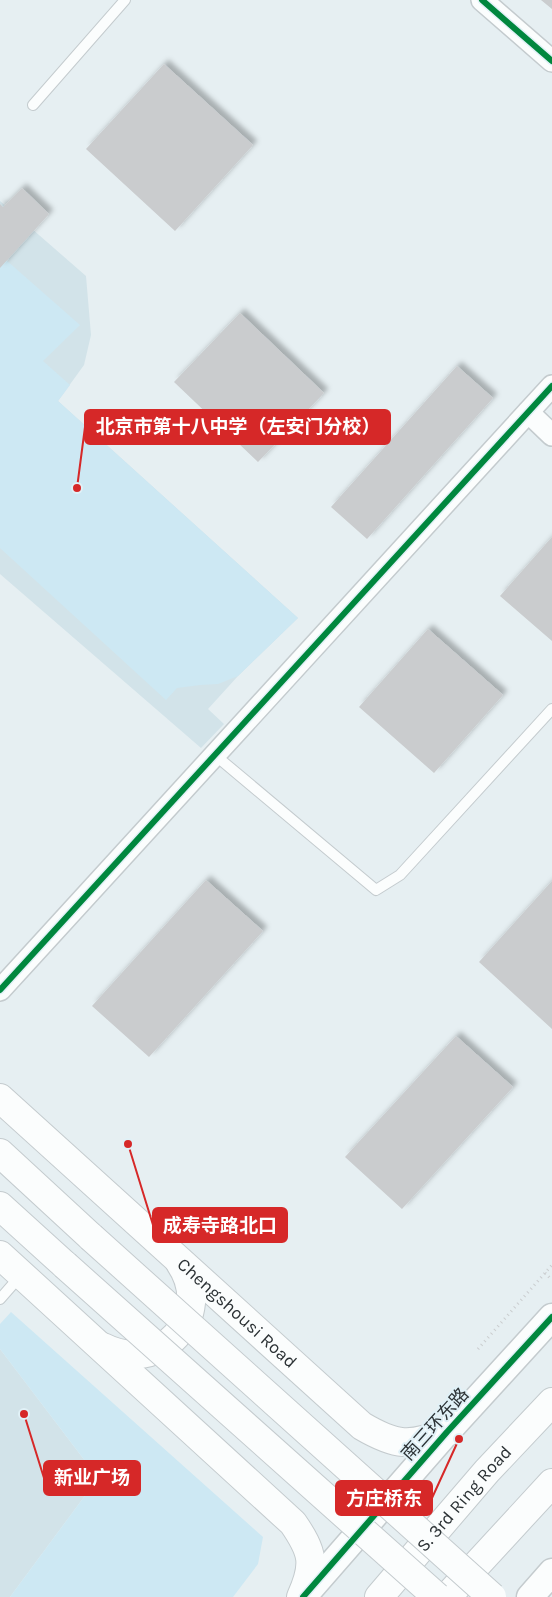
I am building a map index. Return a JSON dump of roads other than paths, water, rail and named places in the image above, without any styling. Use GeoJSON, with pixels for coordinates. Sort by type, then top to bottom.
{"type":"FeatureCollection","features":[{"type":"Feature","properties":{"kind":"main road","name":"Chengshousi Road"},"geometry":{"type":"LineString","coordinates":[[0,1098],[362,1426],[394,1442],[409,1443],[427,1440],[447,1432]]}},
{"type":"Feature","properties":{"kind":"main road"},"geometry":{"type":"LineString","coordinates":[[0,1154],[91,1238],[492,1597]]}},
{"type":"Feature","properties":{"kind":"main road"},"geometry":{"type":"LineString","coordinates":[[0,1206],[437,1597]]}},
{"type":"Feature","properties":{"kind":"main road"},"geometry":{"type":"LineString","coordinates":[[0,1255],[293,1523],[304,1538],[311,1556],[311,1573],[302,1597]]}},
{"type":"Feature","properties":{"kind":"main road"},"geometry":{"type":"LineString","coordinates":[[100,1345],[112,1352],[140,1355],[154,1352],[176,1336],[187,1318],[191,1297],[190,1283],[185,1270],[177,1258]]}},
{"type":"Feature","properties":{"kind":"main road","name":"S. 3rd Ring Road"},"geometry":{"type":"LineString","coordinates":[[379,1597],[487,1471],[552,1402]]}},
{"type":"Feature","properties":{"kind":"main road"},"geometry":{"type":"LineString","coordinates":[[447,1597],[552,1483]]}},
{"type":"Feature","properties":{"kind":"street"},"geometry":{"type":"LineString","coordinates":[[482,0],[552,61]]}},
{"type":"Feature","properties":{"kind":"street"},"geometry":{"type":"LineString","coordinates":[[0,990],[552,386]]}},
{"type":"Feature","properties":{"kind":"street"},"geometry":{"type":"LineString","coordinates":[[528,412],[552,435]]}},
{"type":"Feature","properties":{"kind":"street","name":"南三环东路"},"geometry":{"type":"LineString","coordinates":[[302,1597],[447,1432],[552,1317]]}},
{"type":"Feature","properties":{"kind":"street"},"geometry":{"type":"LineString","coordinates":[[530,1597],[552,1572]]}},
{"type":"Feature","properties":{"kind":"lane"},"geometry":{"type":"LineString","coordinates":[[33,105],[125,0]]}},
{"type":"Feature","properties":{"kind":"lane"},"geometry":{"type":"LineString","coordinates":[[215,755],[376,890],[400,875],[552,709]]}},
{"type":"Feature","properties":{"kind":"lane"},"geometry":{"type":"LineString","coordinates":[[0,1299],[22,1274]]}},
{"type":"Feature","properties":{"kind":"place","name":"北京市第十八中学（左安门分校）"},"geometry":{"type":"Point","coordinates":[77,488]}},
{"type":"Feature","properties":{"kind":"place","name":"成寿寺路北口"},"geometry":{"type":"Point","coordinates":[128,1144]}},
{"type":"Feature","properties":{"kind":"place","name":"新业广场"},"geometry":{"type":"Point","coordinates":[24,1414]}},
{"type":"Feature","properties":{"kind":"place","name":"方庄桥东"},"geometry":{"type":"Point","coordinates":[459,1439]}}]}
